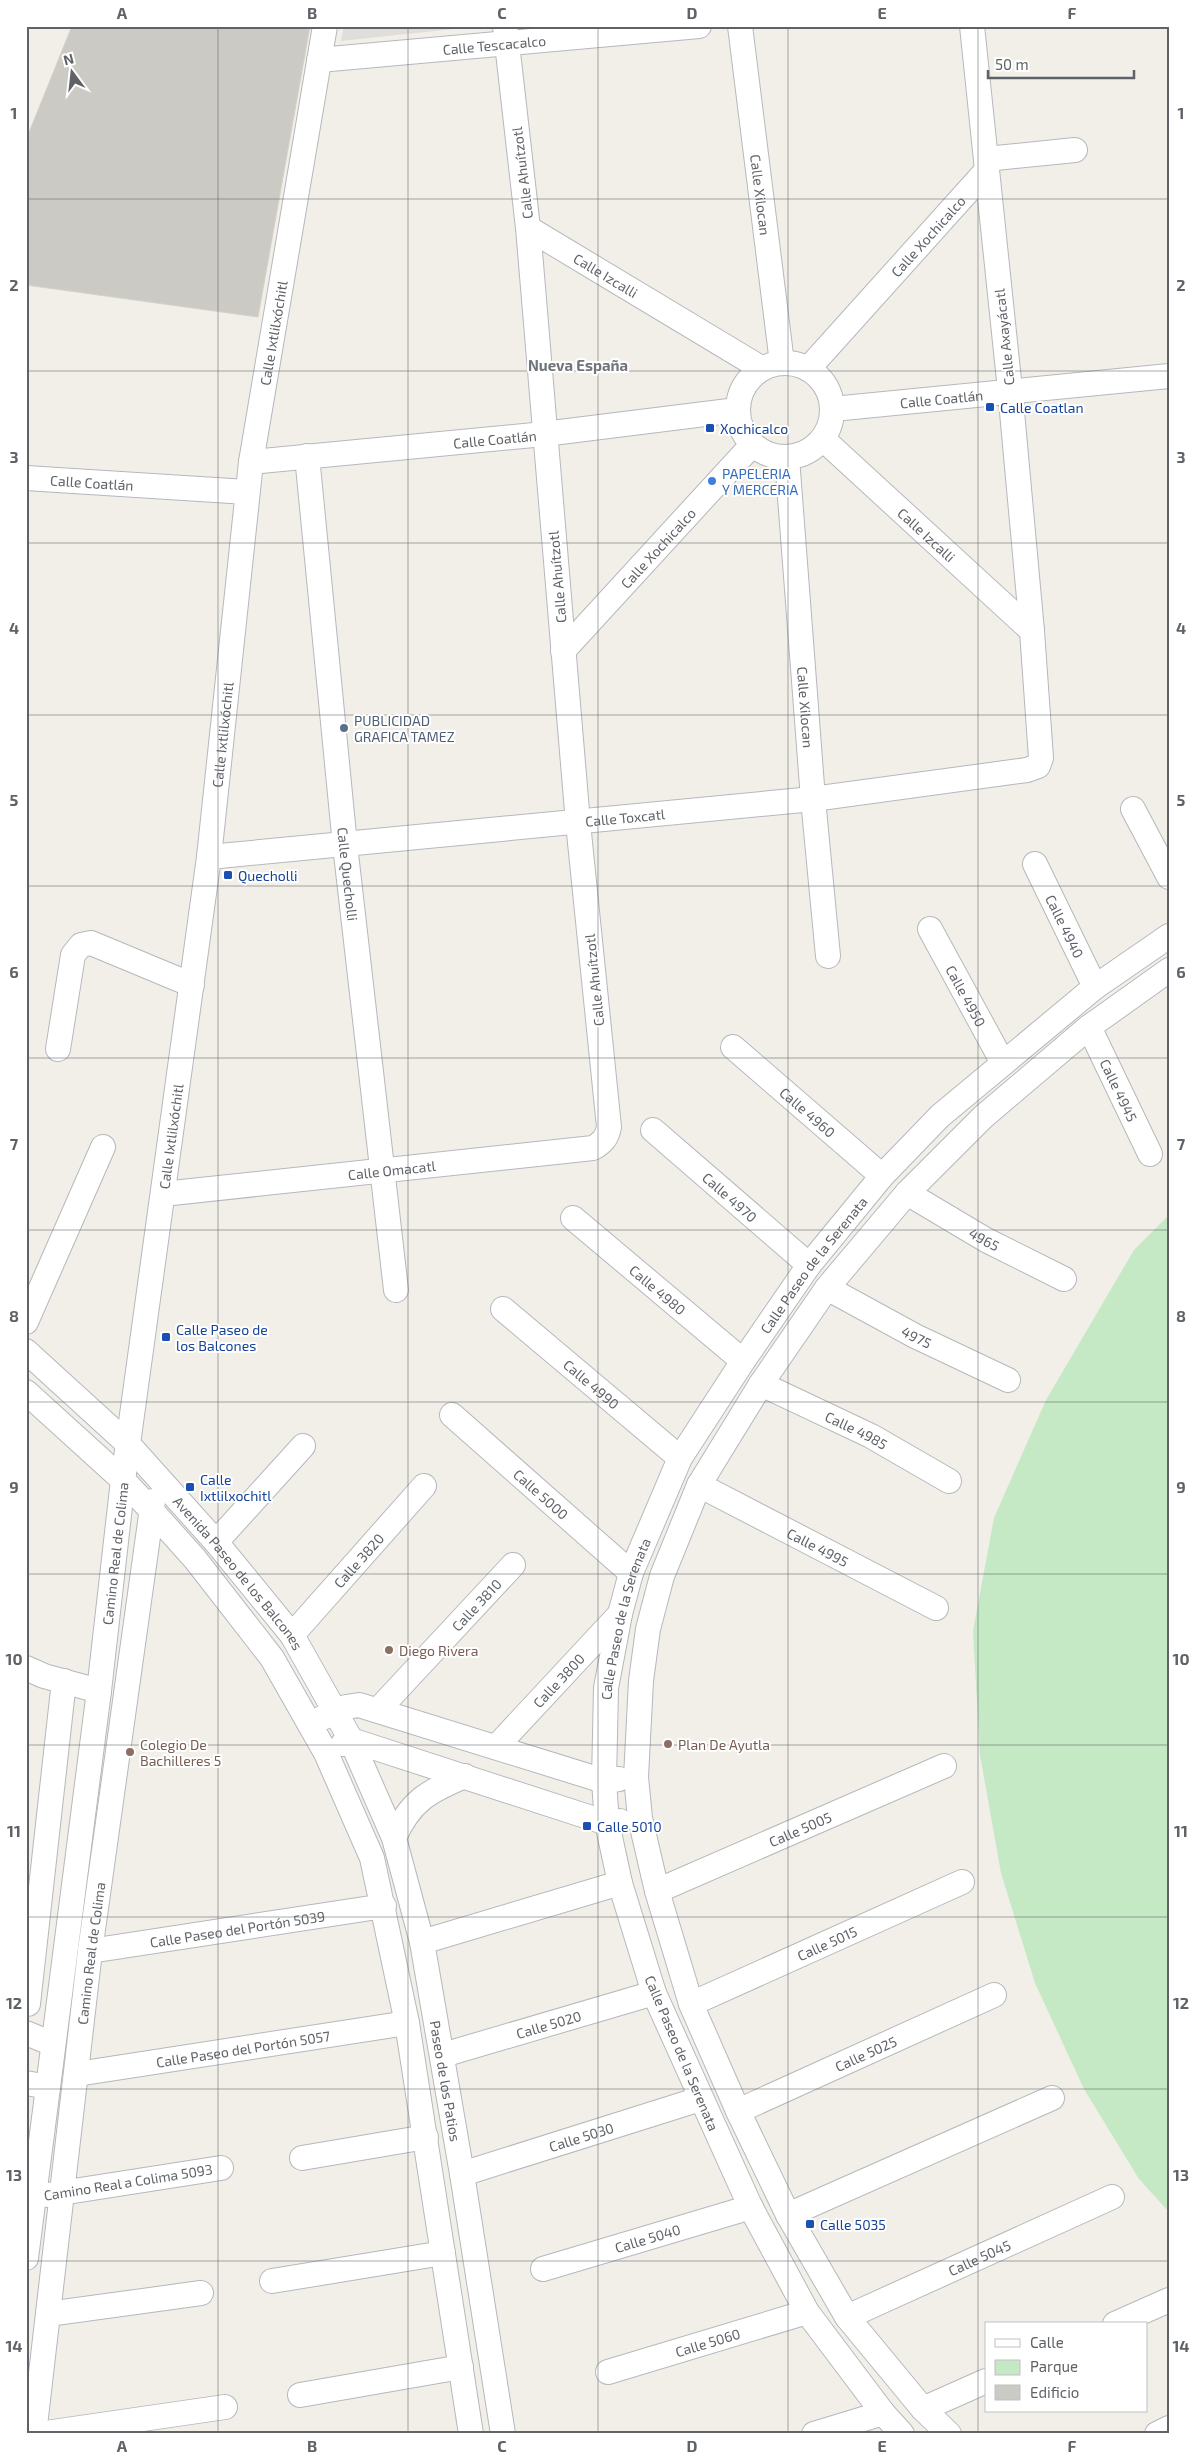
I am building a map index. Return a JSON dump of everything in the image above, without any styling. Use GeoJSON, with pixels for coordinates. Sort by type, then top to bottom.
{"type":"FeatureCollection","features":[{"type":"Feature","properties":{"kind":"street","name":"Calle Ixtlilxóchitl"},"geometry":{"type":"LineString","coordinates":[[128,1444],[209,857],[251,462],[325,26]]}},
{"type":"Feature","properties":{"kind":"street","name":"Calle Tescacalco"},"geometry":{"type":"LineString","coordinates":[[319,60],[506,35],[699,26]]}},
{"type":"Feature","properties":{"kind":"street","name":"Calle Xilocan"},"geometry":{"type":"LineString","coordinates":[[740,26],[772,366]]}},
{"type":"Feature","properties":{"kind":"street","name":"Calle Axayácatl"},"geometry":{"type":"LineString","coordinates":[[972,26],[1010,390],[1032,631],[1041,758],[1038,766]]}},
{"type":"Feature","properties":{"kind":"street","name":"Calle Ahuítzotl"},"geometry":{"type":"LineString","coordinates":[[506,35],[528,228],[578,823],[609,1128]]}},
{"type":"Feature","properties":{"kind":"street"},"geometry":{"type":"LineString","coordinates":[[986,164],[1075,150]]}},
{"type":"Feature","properties":{"kind":"street","name":"Calle Xochicalco"},"geometry":{"type":"LineString","coordinates":[[808,369],[986,164]]}},
{"type":"Feature","properties":{"kind":"street","name":"Calle Izcalli"},"geometry":{"type":"LineString","coordinates":[[528,228],[772,366]]}},
{"type":"Feature","properties":{"kind":"street"},"geometry":{"type":"LineString","coordinates":[[792,363],[808,369],[823,382],[830,395],[833,408],[832,419],[823,439],[810,451],[787,458],[770,455],[752,445],[740,427],[737,410],[741,392],[746,383],[772,366],[792,363]]}},
{"type":"Feature","properties":{"kind":"street","name":"Calle Coatlán"},"geometry":{"type":"LineString","coordinates":[[833,408],[1169,376]]}},
{"type":"Feature","properties":{"kind":"street","name":"Calle Coatlán"},"geometry":{"type":"LineString","coordinates":[[251,462],[544,434],[737,410]]}},
{"type":"Feature","properties":{"kind":"street","name":"Calle Izcalli"},"geometry":{"type":"LineString","coordinates":[[823,439],[1032,631]]}},
{"type":"Feature","properties":{"kind":"street","name":"Calle Xochicalco"},"geometry":{"type":"LineString","coordinates":[[563,651],[752,445]]}},
{"type":"Feature","properties":{"kind":"street","name":"Calle Quecholli"},"geometry":{"type":"LineString","coordinates":[[307,456],[345,844],[396,1290]]}},
{"type":"Feature","properties":{"kind":"street","name":"Calle Xilocan"},"geometry":{"type":"LineString","coordinates":[[787,458],[813,799],[828,956]]}},
{"type":"Feature","properties":{"kind":"street","name":"Calle Coatlán"},"geometry":{"type":"LineString","coordinates":[[26,478],[248,492]]}},
{"type":"Feature","properties":{"kind":"street","name":"Calle Toxcatl"},"geometry":{"type":"LineString","coordinates":[[209,857],[813,799],[1032,769],[1038,766]]}},
{"type":"Feature","properties":{"kind":"street"},"geometry":{"type":"LineString","coordinates":[[1133,808],[1169,877]]}},
{"type":"Feature","properties":{"kind":"street","name":"Calle 4940"},"geometry":{"type":"LineString","coordinates":[[1035,864],[1096,988]]}},
{"type":"Feature","properties":{"kind":"street","name":"Calle 4950"},"geometry":{"type":"LineString","coordinates":[[930,929],[1003,1063]]}},
{"type":"Feature","properties":{"kind":"street","name":"Calle Paseo de la Serenata"},"geometry":{"type":"LineString","coordinates":[[902,2434],[882,2414],[807,2312],[750,2207],[654,1993],[620,1883],[607,1823],[604,1781],[606,1688],[620,1614],[632,1573],[680,1458],[743,1361],[809,1265],[882,1176],[940,1116],[1096,988],[1169,936]]}},
{"type":"Feature","properties":{"kind":"street"},"geometry":{"type":"LineString","coordinates":[[58,1049],[73,955],[81,945],[91,943],[192,985]]}},
{"type":"Feature","properties":{"kind":"street","name":"Calle Paseo de la Serenata"},"geometry":{"type":"LineString","coordinates":[[949,2434],[923,2408],[847,2317],[788,2215],[738,2111],[691,2004],[657,1891],[640,1818],[636,1777],[641,1681],[648,1629],[662,1576],[699,1485],[761,1384],[827,1288],[907,1193],[983,1117],[1089,1027],[1169,970]]}},
{"type":"Feature","properties":{"kind":"street","name":"Calle 4945"},"geometry":{"type":"LineString","coordinates":[[1089,1027],[1150,1154]]}},
{"type":"Feature","properties":{"kind":"street","name":"Calle 4960"},"geometry":{"type":"LineString","coordinates":[[733,1047],[882,1176]]}},
{"type":"Feature","properties":{"kind":"street","name":"Calle Omacatl"},"geometry":{"type":"LineString","coordinates":[[164,1194],[593,1148],[604,1140],[609,1128]]}},
{"type":"Feature","properties":{"kind":"street","name":"Calle 4970"},"geometry":{"type":"LineString","coordinates":[[653,1130],[809,1265]]}},
{"type":"Feature","properties":{"kind":"street"},"geometry":{"type":"LineString","coordinates":[[26,1322],[103,1147]]}},
{"type":"Feature","properties":{"kind":"street","name":"4965"},"geometry":{"type":"LineString","coordinates":[[907,1193],[986,1240],[1064,1279]]}},
{"type":"Feature","properties":{"kind":"street","name":"Calle 4980"},"geometry":{"type":"LineString","coordinates":[[573,1218],[743,1361]]}},
{"type":"Feature","properties":{"kind":"street","name":"4975"},"geometry":{"type":"LineString","coordinates":[[827,1288],[915,1336],[1008,1380]]}},
{"type":"Feature","properties":{"kind":"street","name":"Calle 4990"},"geometry":{"type":"LineString","coordinates":[[503,1309],[680,1458]]}},
{"type":"Feature","properties":{"kind":"street"},"geometry":{"type":"LineString","coordinates":[[26,1351],[128,1444]]}},
{"type":"Feature","properties":{"kind":"street","name":"Calle 4985"},"geometry":{"type":"LineString","coordinates":[[761,1384],[871,1436],[949,1481]]}},
{"type":"Feature","properties":{"kind":"street"},"geometry":{"type":"LineString","coordinates":[[26,1392],[123,1480]]}},
{"type":"Feature","properties":{"kind":"street","name":"Calle 5000"},"geometry":{"type":"LineString","coordinates":[[452,1415],[632,1573]]}},
{"type":"Feature","properties":{"kind":"street","name":"Avenida Paseo de los Balcones"},"geometry":{"type":"LineString","coordinates":[[128,1444],[216,1542],[292,1635],[336,1710],[351,1740]]}},
{"type":"Feature","properties":{"kind":"street","name":"Camino Real de Colima"},"geometry":{"type":"LineString","coordinates":[[26,2258],[37,2085],[53,2044],[99,1691],[128,1444]]}},
{"type":"Feature","properties":{"kind":"street"},"geometry":{"type":"LineString","coordinates":[[216,1542],[303,1446]]}},
{"type":"Feature","properties":{"kind":"street","name":"Camino Real de Colima"},"geometry":{"type":"LineString","coordinates":[[34,2434],[90,1951],[156,1475]]}},
{"type":"Feature","properties":{"kind":"street","name":"Avenida Paseo de los Balcones"},"geometry":{"type":"LineString","coordinates":[[123,1480],[195,1559],[272,1658],[326,1753]]}},
{"type":"Feature","properties":{"kind":"street","name":"Calle 4995"},"geometry":{"type":"LineString","coordinates":[[699,1485],[936,1608]]}},
{"type":"Feature","properties":{"kind":"street","name":"Calle 3820"},"geometry":{"type":"LineString","coordinates":[[292,1635],[424,1486]]}},
{"type":"Feature","properties":{"kind":"street","name":"Calle 3810"},"geometry":{"type":"LineString","coordinates":[[378,1710],[513,1565]]}},
{"type":"Feature","properties":{"kind":"street","name":"Calle 3800"},"geometry":{"type":"LineString","coordinates":[[497,1746],[620,1614]]}},
{"type":"Feature","properties":{"kind":"street"},"geometry":{"type":"LineString","coordinates":[[26,1668],[64,1682],[99,1691]]}},
{"type":"Feature","properties":{"kind":"street"},"geometry":{"type":"LineString","coordinates":[[28,2004],[64,1682]]}},
{"type":"Feature","properties":{"kind":"street"},"geometry":{"type":"LineString","coordinates":[[311,1725],[336,1710],[353,1704],[497,1746],[604,1781],[636,1777]]}},
{"type":"Feature","properties":{"kind":"street"},"geometry":{"type":"LineString","coordinates":[[94,1729],[120,1732]]}},
{"type":"Feature","properties":{"kind":"street"},"geometry":{"type":"LineString","coordinates":[[326,1753],[351,1740],[607,1823],[640,1818]]}},
{"type":"Feature","properties":{"kind":"street","name":"Paseo de los Patios"},"geometry":{"type":"LineString","coordinates":[[351,1740],[394,1838],[422,1942],[443,2056],[503,2434]]}},
{"type":"Feature","properties":{"kind":"street","name":"Paseo de los Patios"},"geometry":{"type":"LineString","coordinates":[[326,1753],[372,1858],[384,1906],[408,2024],[471,2434]]}},
{"type":"Feature","properties":{"kind":"street","name":"Calle 5005"},"geometry":{"type":"LineString","coordinates":[[657,1891],[944,1766]]}},
{"type":"Feature","properties":{"kind":"street"},"geometry":{"type":"LineString","coordinates":[[394,1838],[406,1815],[425,1795],[434,1789],[465,1776]]}},
{"type":"Feature","properties":{"kind":"street","name":"Calle 5015"},"geometry":{"type":"LineString","coordinates":[[691,2004],[962,1882]]}},
{"type":"Feature","properties":{"kind":"street"},"geometry":{"type":"LineString","coordinates":[[422,1942],[620,1883]]}},
{"type":"Feature","properties":{"kind":"street","name":"Calle Paseo del Portón 5039"},"geometry":{"type":"LineString","coordinates":[[90,1951],[384,1906]]}},
{"type":"Feature","properties":{"kind":"street","name":"Calle 5020"},"geometry":{"type":"LineString","coordinates":[[443,2056],[654,1993]]}},
{"type":"Feature","properties":{"kind":"street","name":"Calle 5025"},"geometry":{"type":"LineString","coordinates":[[738,2111],[994,1995]]}},
{"type":"Feature","properties":{"kind":"street","name":"Calle Paseo del Portón 5057"},"geometry":{"type":"LineString","coordinates":[[77,2074],[408,2024]]}},
{"type":"Feature","properties":{"kind":"street"},"geometry":{"type":"LineString","coordinates":[[26,2033],[53,2044]]}},
{"type":"Feature","properties":{"kind":"street"},"geometry":{"type":"LineString","coordinates":[[788,2215],[1052,2098]]}},
{"type":"Feature","properties":{"kind":"street","name":"Calle 5030"},"geometry":{"type":"LineString","coordinates":[[462,2174],[700,2099]]}},
{"type":"Feature","properties":{"kind":"street"},"geometry":{"type":"LineString","coordinates":[[302,2158],[426,2137]]}},
{"type":"Feature","properties":{"kind":"street","name":"Camino Real a Colima 5093"},"geometry":{"type":"LineString","coordinates":[[31,2203],[62,2202],[221,2168]]}},
{"type":"Feature","properties":{"kind":"street","name":"Calle 5045"},"geometry":{"type":"LineString","coordinates":[[847,2317],[1112,2197]]}},
{"type":"Feature","properties":{"kind":"street","name":"Calle 5040"},"geometry":{"type":"LineString","coordinates":[[543,2269],[750,2207]]}},
{"type":"Feature","properties":{"kind":"street"},"geometry":{"type":"LineString","coordinates":[[28,2233],[58,2235]]}},
{"type":"Feature","properties":{"kind":"street"},"geometry":{"type":"LineString","coordinates":[[272,2281],[443,2253]]}},
{"type":"Feature","properties":{"kind":"street"},"geometry":{"type":"LineString","coordinates":[[48,2314],[200,2293]]}},
{"type":"Feature","properties":{"kind":"street"},"geometry":{"type":"LineString","coordinates":[[1120,2322],[1169,2300]]}},
{"type":"Feature","properties":{"kind":"street","name":"Calle 5060"},"geometry":{"type":"LineString","coordinates":[[608,2372],[807,2312]]}},
{"type":"Feature","properties":{"kind":"street"},"geometry":{"type":"LineString","coordinates":[[300,2395],[461,2368]]}},
{"type":"Feature","properties":{"kind":"street"},"geometry":{"type":"LineString","coordinates":[[923,2408],[985,2381]]}},
{"type":"Feature","properties":{"kind":"street"},"geometry":{"type":"LineString","coordinates":[[39,2434],[225,2407]]}},
{"type":"Feature","properties":{"kind":"street"},"geometry":{"type":"LineString","coordinates":[[814,2434],[882,2414]]}},
{"type":"Feature","properties":{"kind":"street"},"geometry":{"type":"LineString","coordinates":[[1157,2434],[1169,2428]]}},
{"type":"Feature","properties":{"kind":"shaded area"},"geometry":{"type":"Polygon","coordinates":[[[344,26],[482,26],[341,41],[344,26]]]}},
{"type":"Feature","properties":{"kind":"green space"},"geometry":{"type":"Polygon","coordinates":[[[1169,1215],[1169,2212],[1139,2179],[1084,2089],[1035,1983],[1001,1873],[980,1755],[973,1631],[994,1518],[1046,1400],[1134,1250],[1169,1215]]]}},
{"type":"Feature","properties":{"kind":"building"},"geometry":{"type":"Polygon","coordinates":[[[72,26],[310,26],[258,317],[26,285],[26,140],[72,26]]]}},
{"type":"Feature","properties":{"kind":"place","name":"Calle Coatlan"},"geometry":{"type":"Point","coordinates":[990,407]}},
{"type":"Feature","properties":{"kind":"place","name":"Xochicalco"},"geometry":{"type":"Point","coordinates":[710,428]}},
{"type":"Feature","properties":{"kind":"place","name":"PAPELERIA Y MERCERIA"},"geometry":{"type":"Point","coordinates":[712,481]}},
{"type":"Feature","properties":{"kind":"place","name":"PUBLICIDAD GRAFICA TAMEZ"},"geometry":{"type":"Point","coordinates":[344,728]}},
{"type":"Feature","properties":{"kind":"place","name":"Quecholli"},"geometry":{"type":"Point","coordinates":[228,875]}},
{"type":"Feature","properties":{"kind":"place","name":"Calle Paseo de los Balcones"},"geometry":{"type":"Point","coordinates":[166,1337]}},
{"type":"Feature","properties":{"kind":"place","name":"Calle Ixtlilxochitl"},"geometry":{"type":"Point","coordinates":[190,1487]}},
{"type":"Feature","properties":{"kind":"place","name":"Diego Rivera"},"geometry":{"type":"Point","coordinates":[389,1650]}},
{"type":"Feature","properties":{"kind":"place","name":"Plan De Ayutla"},"geometry":{"type":"Point","coordinates":[668,1744]}},
{"type":"Feature","properties":{"kind":"place","name":"Colegio De Bachilleres 5"},"geometry":{"type":"Point","coordinates":[130,1752]}},
{"type":"Feature","properties":{"kind":"place","name":"Calle 5010"},"geometry":{"type":"Point","coordinates":[587,1826]}},
{"type":"Feature","properties":{"kind":"place","name":"Calle 5035"},"geometry":{"type":"Point","coordinates":[810,2224]}},
{"type":"Feature","properties":{"kind":"district","name":"Nueva España"},"geometry":{"type":"Point","coordinates":[578,365]}}]}
